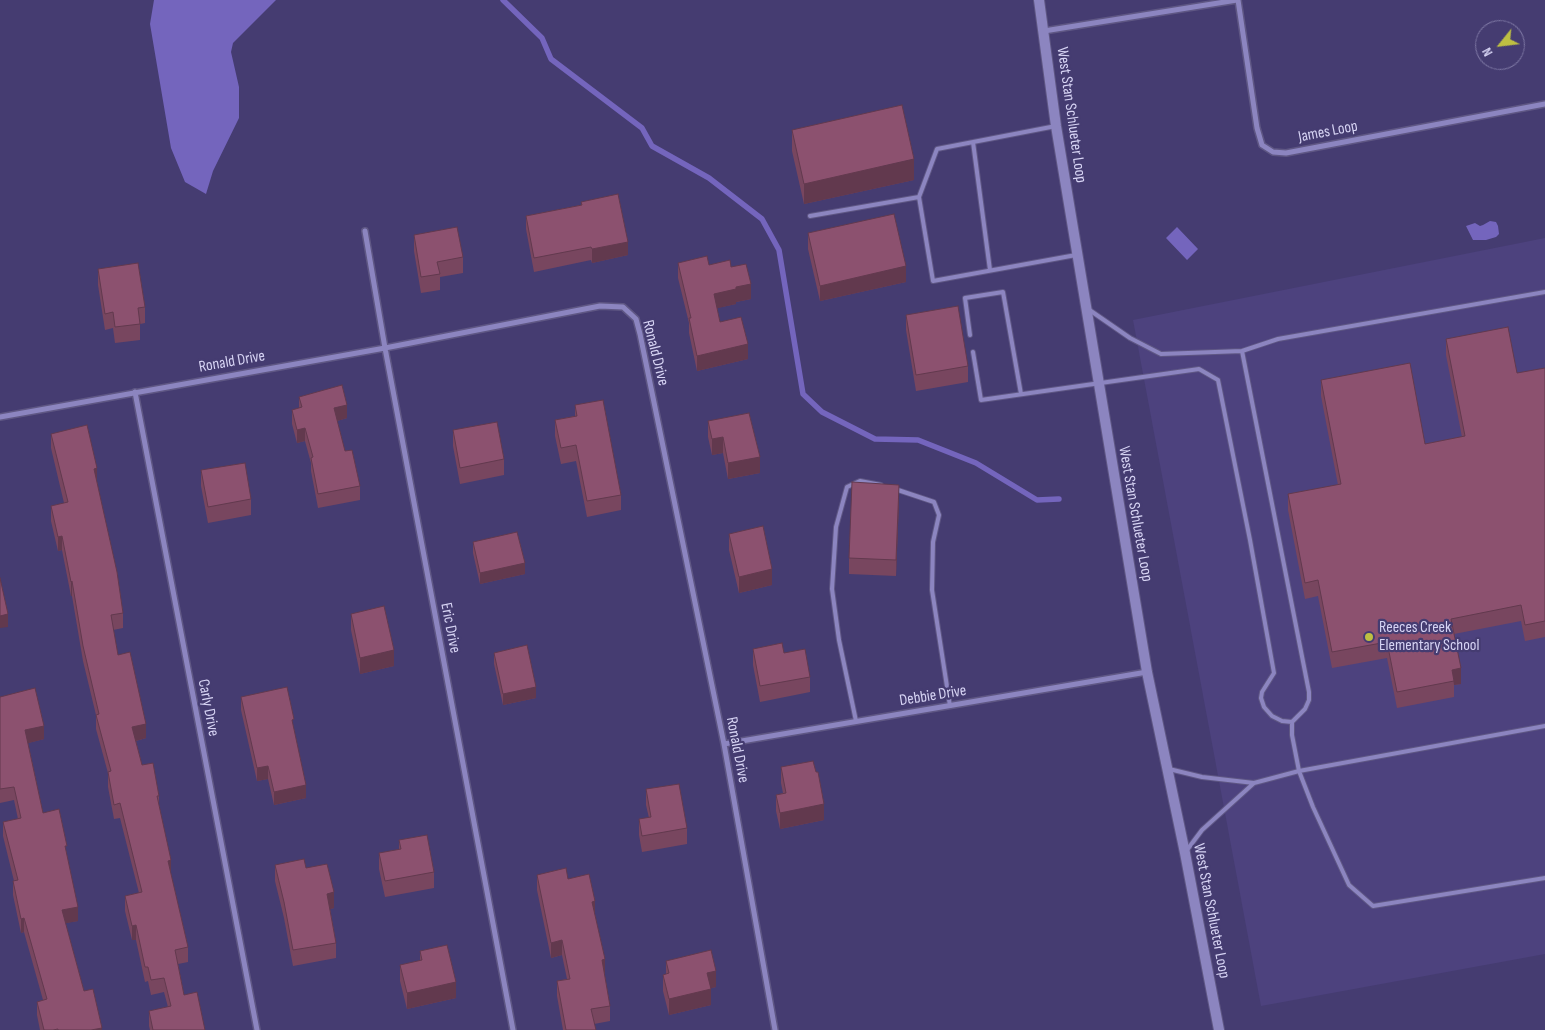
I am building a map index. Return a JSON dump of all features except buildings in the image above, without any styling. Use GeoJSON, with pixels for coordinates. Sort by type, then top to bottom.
{"type":"FeatureCollection","features":[{"type":"Feature","properties":{"kind":"main road","name":"West Stan Schlueter Loop"},"geometry":{"type":"LineString","coordinates":[[1039,0],[1056,126],[1087,309],[1097,382],[1147,672],[1185,853],[1219,1030]]}},
{"type":"Feature","properties":{"kind":"street"},"geometry":{"type":"LineString","coordinates":[[1044,31],[1238,0]]}},
{"type":"Feature","properties":{"kind":"street","name":"James Loop"},"geometry":{"type":"LineString","coordinates":[[1238,0],[1258,128],[1262,145],[1273,152],[1286,153],[1545,104]]}},
{"type":"Feature","properties":{"kind":"street","name":"Eric Drive"},"geometry":{"type":"LineString","coordinates":[[365,231],[385,348],[513,1030]]}},
{"type":"Feature","properties":{"kind":"street","name":"Ronald Drive"},"geometry":{"type":"LineString","coordinates":[[0,417],[385,348],[600,306],[623,307],[636,319],[640,334],[724,744],[775,1030]]}},
{"type":"Feature","properties":{"kind":"street","name":"Carly Drive"},"geometry":{"type":"LineString","coordinates":[[135,392],[257,1030]]}},
{"type":"Feature","properties":{"kind":"street","name":"Debbie Drive"},"geometry":{"type":"LineString","coordinates":[[724,744],[1147,672]]}},
{"type":"Feature","properties":{"kind":"lane"},"geometry":{"type":"LineString","coordinates":[[1056,126],[937,149],[919,197],[933,281],[1078,255]]}},
{"type":"Feature","properties":{"kind":"lane"},"geometry":{"type":"LineString","coordinates":[[973,142],[990,270]]}},
{"type":"Feature","properties":{"kind":"lane"},"geometry":{"type":"LineString","coordinates":[[810,216],[919,197]]}},
{"type":"Feature","properties":{"kind":"lane"},"geometry":{"type":"LineString","coordinates":[[970,334],[965,298],[1003,292],[1021,394]]}},
{"type":"Feature","properties":{"kind":"lane"},"geometry":{"type":"LineString","coordinates":[[1087,309],[1130,338],[1161,354],[1242,351],[1278,339],[1545,292]]}},
{"type":"Feature","properties":{"kind":"lane"},"geometry":{"type":"LineString","coordinates":[[1242,351],[1309,692],[1309,700],[1305,709],[1292,722],[1292,735],[1299,771],[1349,885],[1373,906],[1545,878]]}},
{"type":"Feature","properties":{"kind":"lane"},"geometry":{"type":"LineString","coordinates":[[973,352],[981,400],[1199,369],[1218,380],[1274,673],[1262,692],[1261,698],[1264,707],[1272,716],[1282,721],[1292,722]]}},
{"type":"Feature","properties":{"kind":"lane"},"geometry":{"type":"LineString","coordinates":[[856,721],[839,640],[832,589],[836,528],[847,487],[860,480],[873,482],[934,502],[939,516],[933,542],[932,590],[950,706]]}},
{"type":"Feature","properties":{"kind":"lane"},"geometry":{"type":"LineString","coordinates":[[1166,768],[1202,777],[1254,783],[1299,771],[1545,726]]}},
{"type":"Feature","properties":{"kind":"lane"},"geometry":{"type":"LineString","coordinates":[[1185,853],[1202,830],[1254,783]]}},
{"type":"Feature","properties":{"kind":"shaded area"},"geometry":{"type":"Polygon","coordinates":[[[154,0],[276,0],[233,43],[231,52],[239,87],[239,118],[213,171],[206,194],[185,182],[171,148],[150,24],[154,0]]]}},
{"type":"Feature","properties":{"kind":"shaded area"},"geometry":{"type":"Polygon","coordinates":[[[1490,221],[1496,222],[1499,234],[1486,240],[1473,240],[1466,226],[1475,223],[1480,226],[1490,221]]]}},
{"type":"Feature","properties":{"kind":"shaded area"},"geometry":{"type":"Polygon","coordinates":[[[1177,227],[1198,249],[1187,260],[1166,238],[1177,227]]]}},
{"type":"Feature","properties":{"kind":"shaded area","name":"Reeces Creek Elementary School"},"geometry":{"type":"Polygon","coordinates":[[[1545,238],[1545,954],[1261,1006],[1133,320],[1545,238]]]}},
{"type":"Feature","properties":{"kind":"waterway"},"geometry":{"type":"LineString","coordinates":[[503,0],[542,38],[551,59],[642,128],[652,146],[709,178],[762,219],[779,250],[803,394],[822,412],[875,439],[918,440],[976,463],[1037,500],[1059,499]]}},
{"type":"Feature","properties":{"kind":"place","name":"Reeces Creek Elementary School"},"geometry":{"type":"Point","coordinates":[1369,637]}}]}
